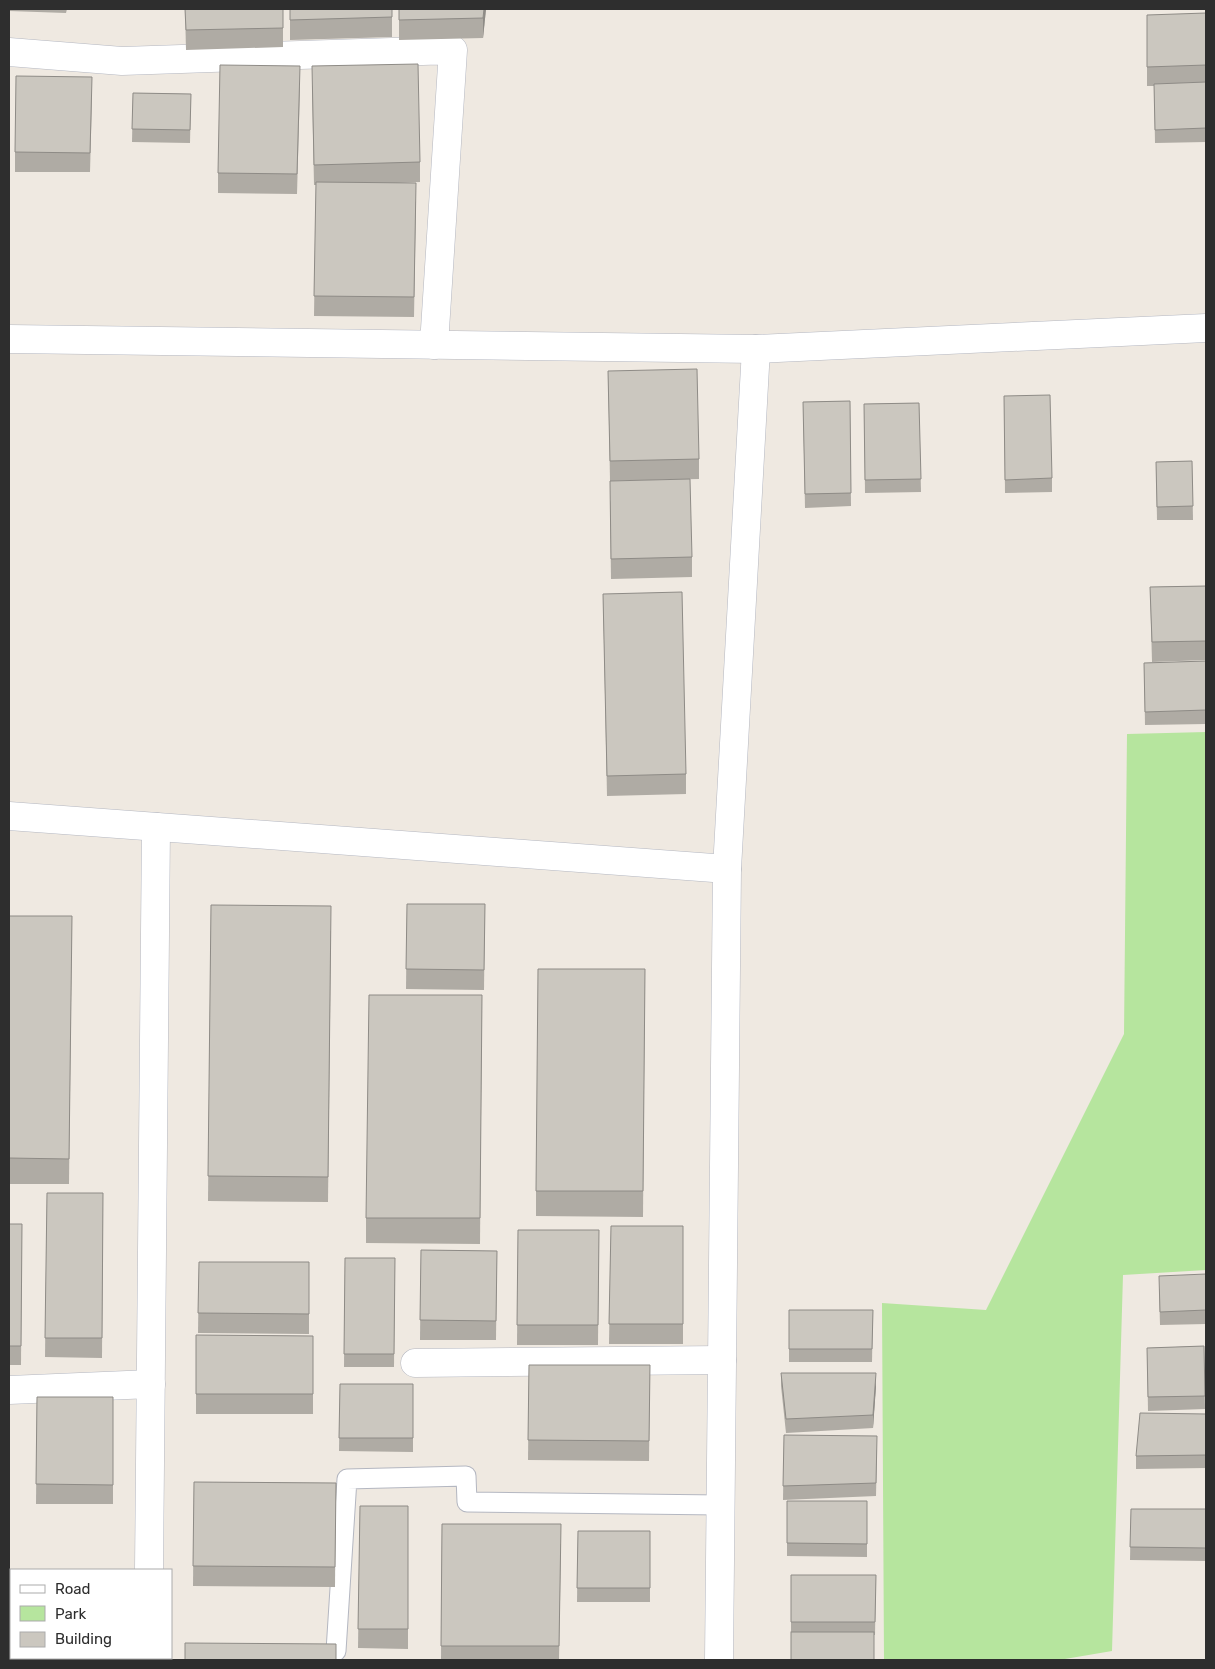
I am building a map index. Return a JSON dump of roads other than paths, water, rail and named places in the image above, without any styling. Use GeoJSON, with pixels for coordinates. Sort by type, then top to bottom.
{"type":"FeatureCollection","features":[{"type":"Feature","properties":{"kind":"street"},"geometry":{"type":"LineString","coordinates":[[9,52],[122,61],[453,50],[434,345]]}},
{"type":"Feature","properties":{"kind":"street"},"geometry":{"type":"LineString","coordinates":[[9,339],[756,349],[1206,328]]}},
{"type":"Feature","properties":{"kind":"street"},"geometry":{"type":"LineString","coordinates":[[719,1660],[727,869],[756,349]]}},
{"type":"Feature","properties":{"kind":"street"},"geometry":{"type":"LineString","coordinates":[[9,816],[727,869]]}},
{"type":"Feature","properties":{"kind":"street"},"geometry":{"type":"LineString","coordinates":[[149,1569],[156,827]]}},
{"type":"Feature","properties":{"kind":"street"},"geometry":{"type":"LineString","coordinates":[[415,1363],[722,1360]]}},
{"type":"Feature","properties":{"kind":"street"},"geometry":{"type":"LineString","coordinates":[[9,1390],[150,1384]]}},
{"type":"Feature","properties":{"kind":"lane"},"geometry":{"type":"LineString","coordinates":[[336,1651],[347,1479],[466,1476],[467,1502],[720,1505]]}}]}
